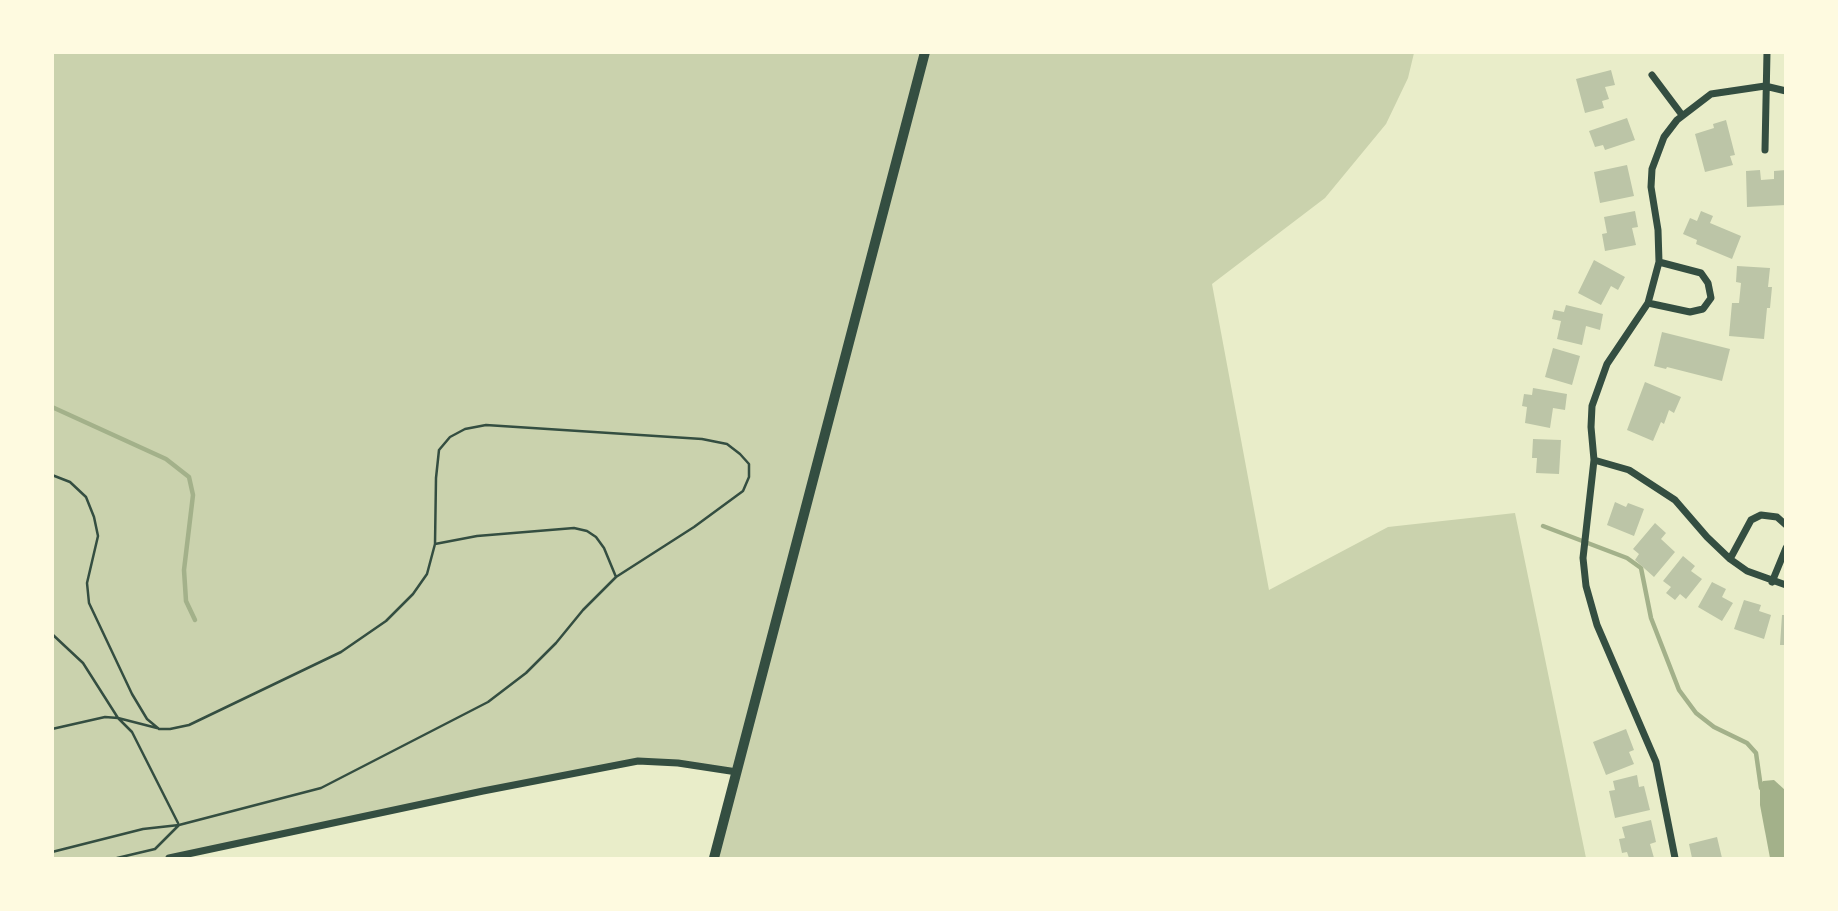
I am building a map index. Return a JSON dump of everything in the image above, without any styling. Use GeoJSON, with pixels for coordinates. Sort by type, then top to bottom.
{"type":"FeatureCollection","features":[{"type":"Feature","properties":{"kind":"street"},"geometry":{"type":"LineString","coordinates":[[714,859],[925,52]]}},
{"type":"Feature","properties":{"kind":"street"},"geometry":{"type":"LineString","coordinates":[[1765,150],[1767,52]]}},
{"type":"Feature","properties":{"kind":"street"},"geometry":{"type":"LineString","coordinates":[[1652,75],[1682,115]]}},
{"type":"Feature","properties":{"kind":"street"},"geometry":{"type":"LineString","coordinates":[[1675,859],[1656,762],[1597,625],[1586,586],[1583,558],[1594,460],[1592,406],[1607,364],[1648,303],[1659,262],[1658,230],[1651,187],[1652,169],[1664,137],[1682,115],[1711,94],[1765,86],[1786,91]]}},
{"type":"Feature","properties":{"kind":"street"},"geometry":{"type":"LineString","coordinates":[[1648,303],[1690,312],[1703,309],[1711,298],[1708,283],[1701,273],[1659,262]]}},
{"type":"Feature","properties":{"kind":"street"},"geometry":{"type":"LineString","coordinates":[[1594,460],[1629,470],[1675,500],[1730,559],[1747,571],[1786,585]]}},
{"type":"Feature","properties":{"kind":"street"},"geometry":{"type":"LineString","coordinates":[[1730,559],[1751,520],[1761,515],[1777,517],[1786,525]]}},
{"type":"Feature","properties":{"kind":"street"},"geometry":{"type":"LineString","coordinates":[[1772,582],[1786,548]]}},
{"type":"Feature","properties":{"kind":"street"},"geometry":{"type":"LineString","coordinates":[[169,859],[483,791],[638,761],[678,763],[737,772]]}},
{"type":"Feature","properties":{"kind":"path"},"geometry":{"type":"LineString","coordinates":[[52,729],[105,717],[159,729],[189,725],[341,652],[386,621],[413,594],[427,574],[435,544],[439,450],[450,437],[465,429],[486,425],[702,439],[727,444],[749,464],[749,477],[743,491],[694,527],[615,577],[526,673],[488,702],[321,788],[179,825],[142,829],[52,852]]}},
{"type":"Feature","properties":{"kind":"path"},"geometry":{"type":"LineString","coordinates":[[52,475],[70,482],[86,497],[98,536],[87,583],[89,603],[132,694],[147,719],[159,729]]}},
{"type":"Feature","properties":{"kind":"path"},"geometry":{"type":"LineString","coordinates":[[435,544],[477,536],[574,528],[587,531],[596,537],[604,548],[615,577]]}},
{"type":"Feature","properties":{"kind":"path"},"geometry":{"type":"LineString","coordinates":[[52,634],[83,663],[118,718],[132,732],[168,808],[179,825]]}},
{"type":"Feature","properties":{"kind":"path"},"geometry":{"type":"LineString","coordinates":[[117,859],[155,849],[179,825]]}},
{"type":"Feature","properties":{"kind":"shaded area"},"geometry":{"type":"Polygon","coordinates":[[[52,53],[1414,53],[1408,78],[1386,124],[1325,198],[1212,284],[1269,590],[1388,527],[1515,513],[1586,858],[714,858],[737,773],[638,761],[169,858],[53,858],[52,53]]]}},
{"type":"Feature","properties":{"kind":"shaded area"},"geometry":{"type":"Polygon","coordinates":[[[1774,780],[1785,790],[1785,858],[1770,858],[1760,805],[1760,785],[1763,781],[1774,780]]]}},
{"type":"Feature","properties":{"kind":"building"},"geometry":{"type":"Polygon","coordinates":[[[1611,70],[1615,85],[1605,87],[1609,99],[1602,101],[1604,108],[1585,113],[1576,79],[1611,70]]]}},
{"type":"Feature","properties":{"kind":"building"},"geometry":{"type":"Polygon","coordinates":[[[1627,118],[1635,140],[1605,150],[1603,145],[1595,147],[1589,131],[1627,118]]]}},
{"type":"Feature","properties":{"kind":"building"},"geometry":{"type":"Polygon","coordinates":[[[1726,120],[1735,155],[1730,156],[1733,165],[1705,172],[1695,134],[1714,128],[1713,124],[1726,120]]]}},
{"type":"Feature","properties":{"kind":"building"},"geometry":{"type":"Polygon","coordinates":[[[1627,165],[1634,196],[1600,203],[1594,172],[1627,165]]]}},
{"type":"Feature","properties":{"kind":"building"},"geometry":{"type":"Polygon","coordinates":[[[1760,170],[1761,180],[1774,179],[1774,171],[1786,170],[1786,205],[1747,207],[1746,171],[1760,170]]]}},
{"type":"Feature","properties":{"kind":"building"},"geometry":{"type":"Polygon","coordinates":[[[1635,211],[1638,227],[1632,228],[1636,245],[1605,251],[1602,234],[1607,233],[1604,217],[1635,211]]]}},
{"type":"Feature","properties":{"kind":"building"},"geometry":{"type":"Polygon","coordinates":[[[1701,211],[1713,216],[1710,223],[1741,236],[1732,259],[1696,244],[1697,240],[1683,234],[1690,218],[1697,221],[1701,211]]]}},
{"type":"Feature","properties":{"kind":"building"},"geometry":{"type":"Polygon","coordinates":[[[1594,260],[1625,277],[1618,290],[1611,286],[1601,305],[1578,293],[1594,260]]]}},
{"type":"Feature","properties":{"kind":"building"},"geometry":{"type":"Polygon","coordinates":[[[1737,266],[1770,268],[1768,287],[1772,287],[1764,339],[1729,336],[1732,303],[1739,303],[1741,283],[1736,282],[1737,266]]]}},
{"type":"Feature","properties":{"kind":"building"},"geometry":{"type":"Polygon","coordinates":[[[1566,305],[1603,314],[1600,330],[1586,326],[1582,345],[1557,339],[1561,321],[1552,319],[1554,310],[1564,312],[1566,305]]]}},
{"type":"Feature","properties":{"kind":"building"},"geometry":{"type":"Polygon","coordinates":[[[1662,332],[1730,349],[1722,381],[1654,366],[1662,332]]]}},
{"type":"Feature","properties":{"kind":"building"},"geometry":{"type":"Polygon","coordinates":[[[1553,348],[1580,356],[1572,385],[1545,377],[1553,348]]]}},
{"type":"Feature","properties":{"kind":"building"},"geometry":{"type":"Polygon","coordinates":[[[1645,382],[1681,397],[1674,413],[1669,410],[1664,424],[1661,422],[1653,441],[1627,430],[1645,382]]]}},
{"type":"Feature","properties":{"kind":"building"},"geometry":{"type":"Polygon","coordinates":[[[1533,388],[1567,394],[1565,410],[1553,408],[1550,428],[1525,423],[1527,407],[1522,406],[1524,394],[1532,395],[1533,388]]]}},
{"type":"Feature","properties":{"kind":"building"},"geometry":{"type":"Polygon","coordinates":[[[1533,439],[1561,440],[1559,474],[1536,473],[1537,458],[1532,458],[1533,439]]]}},
{"type":"Feature","properties":{"kind":"building"},"geometry":{"type":"Polygon","coordinates":[[[1615,502],[1626,507],[1628,503],[1644,509],[1634,536],[1607,525],[1615,502]]]}},
{"type":"Feature","properties":{"kind":"building"},"geometry":{"type":"Polygon","coordinates":[[[1655,523],[1666,533],[1661,539],[1675,552],[1654,577],[1635,560],[1639,554],[1633,549],[1655,523]]]}},
{"type":"Feature","properties":{"kind":"building"},"geometry":{"type":"Polygon","coordinates":[[[1683,556],[1695,566],[1691,571],[1702,579],[1686,599],[1680,594],[1675,600],[1666,593],[1671,587],[1663,581],[1683,556]]]}},
{"type":"Feature","properties":{"kind":"building"},"geometry":{"type":"Polygon","coordinates":[[[1712,582],[1726,589],[1722,597],[1733,603],[1722,621],[1698,607],[1712,582]]]}},
{"type":"Feature","properties":{"kind":"building"},"geometry":{"type":"Polygon","coordinates":[[[1744,600],[1761,605],[1759,611],[1771,615],[1764,639],[1734,629],[1744,600]]]}},
{"type":"Feature","properties":{"kind":"building"},"geometry":{"type":"Polygon","coordinates":[[[1782,615],[1786,615],[1786,645],[1780,645],[1782,615]]]}},
{"type":"Feature","properties":{"kind":"building"},"geometry":{"type":"Polygon","coordinates":[[[1626,729],[1634,750],[1629,752],[1634,764],[1606,775],[1593,742],[1626,729]]]}},
{"type":"Feature","properties":{"kind":"building"},"geometry":{"type":"Polygon","coordinates":[[[1637,775],[1639,787],[1644,786],[1650,810],[1615,818],[1609,791],[1615,790],[1613,781],[1637,775]]]}},
{"type":"Feature","properties":{"kind":"building"},"geometry":{"type":"Polygon","coordinates":[[[1651,820],[1656,842],[1650,844],[1654,858],[1629,858],[1627,852],[1622,853],[1619,839],[1625,838],[1622,827],[1651,820]]]}},
{"type":"Feature","properties":{"kind":"building"},"geometry":{"type":"Polygon","coordinates":[[[1717,837],[1722,858],[1692,858],[1689,844],[1717,837]]]}},
{"type":"Feature","properties":{"kind":"waterway"},"geometry":{"type":"LineString","coordinates":[[52,407],[166,459],[189,477],[193,495],[184,570],[186,601],[195,620]]}},
{"type":"Feature","properties":{"kind":"waterway"},"geometry":{"type":"LineString","coordinates":[[1543,526],[1627,558],[1641,568],[1651,618],[1679,690],[1696,713],[1714,727],[1747,743],[1756,753],[1761,788]]}}]}
